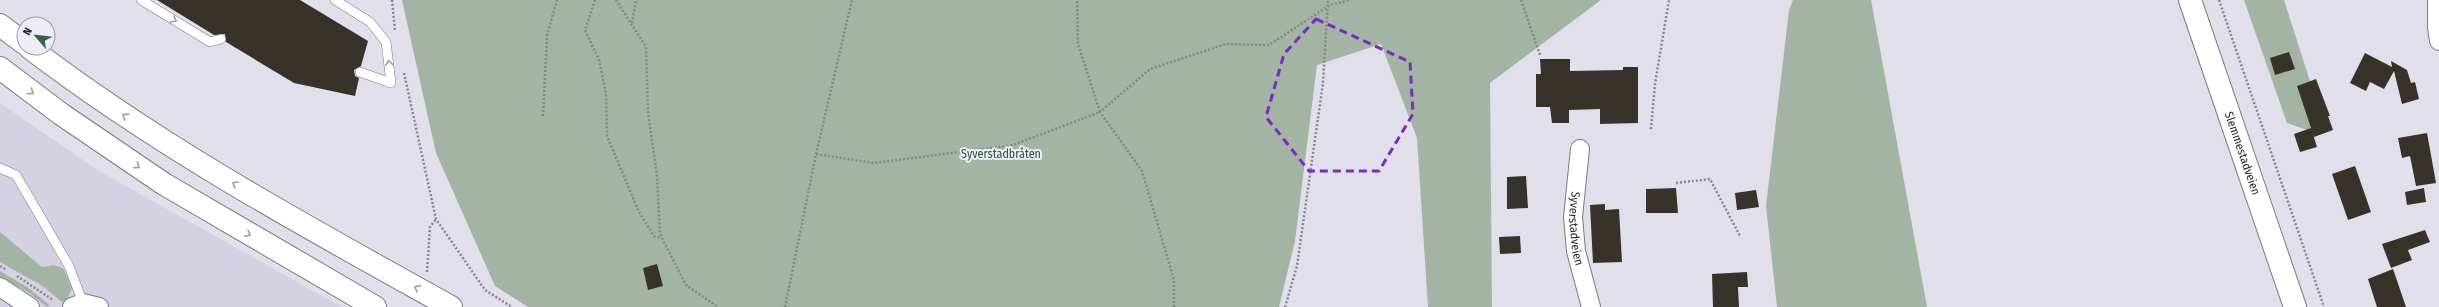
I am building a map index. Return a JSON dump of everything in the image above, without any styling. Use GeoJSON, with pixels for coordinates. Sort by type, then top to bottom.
{"type":"FeatureCollection","features":[{"type":"Feature","properties":{"kind":"main road","name":"Slemmestadveien"},"geometry":{"type":"LineString","coordinates":[[2190,0],[2296,307]]}},
{"type":"Feature","properties":{"kind":"main road"},"geometry":{"type":"LineString","coordinates":[[0,25],[16,37]]}},
{"type":"Feature","properties":{"kind":"main road"},"geometry":{"type":"LineString","coordinates":[[41,56],[83,88],[170,144],[292,218],[451,307]]}},
{"type":"Feature","properties":{"kind":"main road"},"geometry":{"type":"LineString","coordinates":[[0,68],[61,114],[164,184],[375,307]]}},
{"type":"Feature","properties":{"kind":"street"},"geometry":{"type":"LineString","coordinates":[[2437,0],[2437,28],[2439,41]]}},
{"type":"Feature","properties":{"kind":"street","name":"Syverstadveien"},"geometry":{"type":"LineString","coordinates":[[1580,149],[1573,217],[1576,251],[1591,307]]}},
{"type":"Feature","properties":{"kind":"street"},"geometry":{"type":"LineString","coordinates":[[0,287],[30,307]]}},
{"type":"Feature","properties":{"kind":"lane"},"geometry":{"type":"LineString","coordinates":[[141,0],[210,42],[221,39]]}},
{"type":"Feature","properties":{"kind":"lane"},"geometry":{"type":"LineString","coordinates":[[335,0],[370,22],[386,42],[391,83],[360,72]]}},
{"type":"Feature","properties":{"kind":"lane"},"geometry":{"type":"LineString","coordinates":[[0,168],[16,175],[69,266],[85,306]]}},
{"type":"Feature","properties":{"kind":"path"},"geometry":{"type":"LineString","coordinates":[[392,0],[396,35]]}},
{"type":"Feature","properties":{"kind":"path"},"geometry":{"type":"LineString","coordinates":[[543,116],[547,36],[557,0]]}},
{"type":"Feature","properties":{"kind":"path"},"geometry":{"type":"LineString","coordinates":[[595,0],[585,30],[599,60],[606,93],[607,136],[639,212],[654,236],[662,238]]}},
{"type":"Feature","properties":{"kind":"path"},"geometry":{"type":"LineString","coordinates":[[616,0],[646,47],[648,114],[657,176],[662,238],[686,285],[718,307]]}},
{"type":"Feature","properties":{"kind":"path"},"geometry":{"type":"LineString","coordinates":[[632,23],[636,0]]}},
{"type":"Feature","properties":{"kind":"path"},"geometry":{"type":"LineString","coordinates":[[785,307],[816,154],[852,0]]}},
{"type":"Feature","properties":{"kind":"path"},"geometry":{"type":"LineString","coordinates":[[1077,0],[1078,44],[1100,112],[1142,171],[1174,280],[1174,307]]}},
{"type":"Feature","properties":{"kind":"path"},"geometry":{"type":"LineString","coordinates":[[1285,307],[1297,266],[1323,83],[1330,5],[1328,0]]}},
{"type":"Feature","properties":{"kind":"path"},"geometry":{"type":"LineString","coordinates":[[816,154],[874,163],[1013,146],[1100,112],[1150,69],[1226,44],[1269,45],[1330,5],[1351,0]]}},
{"type":"Feature","properties":{"kind":"path"},"geometry":{"type":"LineString","coordinates":[[1521,0],[1540,55]]}},
{"type":"Feature","properties":{"kind":"path"},"geometry":{"type":"LineString","coordinates":[[1651,129],[1655,84],[1669,0]]}},
{"type":"Feature","properties":{"kind":"path"},"geometry":{"type":"LineString","coordinates":[[2219,0],[2324,307]]}},
{"type":"Feature","properties":{"kind":"path"},"geometry":{"type":"LineString","coordinates":[[403,66],[436,219],[485,290],[512,307]]}},
{"type":"Feature","properties":{"kind":"path"},"geometry":{"type":"LineString","coordinates":[[1676,183],[1710,179],[1740,236]]}},
{"type":"Feature","properties":{"kind":"path"},"geometry":{"type":"LineString","coordinates":[[427,273],[430,227],[436,219]]}},
{"type":"Feature","properties":{"kind":"highlighted area"},"geometry":{"type":"Polygon","coordinates":[[[1316,19],[1410,62],[1413,114],[1379,171],[1309,171],[1266,117],[1284,54],[1316,19]]]}},
{"type":"Feature","properties":{"kind":"shaded area"},"geometry":{"type":"Polygon","coordinates":[[[0,103],[99,171],[342,307],[0,307],[0,103]]]}},
{"type":"Feature","properties":{"kind":"green space","name":"Syverstadbråten"},"geometry":{"type":"Polygon","coordinates":[[[402,0],[1601,0],[1490,83],[1492,307],[1428,307],[1417,138],[1381,44],[1317,65],[1295,241],[1279,307],[528,307],[495,286],[436,153],[402,0]]]}},
{"type":"Feature","properties":{"kind":"green space"},"geometry":{"type":"Polygon","coordinates":[[[1793,0],[1871,0],[1927,307],[1777,307],[1766,206],[1789,10],[1793,0]]]}},
{"type":"Feature","properties":{"kind":"green space"},"geometry":{"type":"Polygon","coordinates":[[[2244,0],[2284,0],[2316,100],[2310,131],[2287,123],[2244,0]]]}},
{"type":"Feature","properties":{"kind":"green space"},"geometry":{"type":"Polygon","coordinates":[[[0,232],[42,267],[54,265],[63,268],[72,288],[68,298],[62,302],[44,287],[0,262],[0,232]]]}},
{"type":"Feature","properties":{"kind":"green space"},"geometry":{"type":"Polygon","coordinates":[[[0,271],[27,287],[50,305],[47,307],[28,292],[0,277],[0,271]]]}},
{"type":"Feature","properties":{"kind":"building"},"geometry":{"type":"Polygon","coordinates":[[[157,0],[300,0],[368,41],[361,66],[354,70],[355,76],[359,78],[355,96],[294,83],[226,42],[225,34],[214,35],[157,0]]]}},
{"type":"Feature","properties":{"kind":"building"},"geometry":{"type":"Polygon","coordinates":[[[2289,52],[2295,69],[2275,75],[2270,58],[2289,52]]]}},
{"type":"Feature","properties":{"kind":"building"},"geometry":{"type":"Polygon","coordinates":[[[2365,53],[2392,67],[2391,61],[2407,70],[2411,83],[2415,82],[2419,99],[2402,104],[2394,71],[2384,89],[2370,82],[2366,91],[2350,83],[2365,53]]]}},
{"type":"Feature","properties":{"kind":"building"},"geometry":{"type":"Polygon","coordinates":[[[1540,59],[1570,59],[1570,71],[1623,70],[1623,67],[1638,67],[1638,123],[1600,124],[1600,109],[1569,110],[1569,123],[1552,123],[1550,107],[1536,107],[1536,74],[1541,74],[1540,59]]]}},
{"type":"Feature","properties":{"kind":"building"},"geometry":{"type":"Polygon","coordinates":[[[2316,79],[2330,116],[2328,116],[2333,130],[2314,137],[2297,86],[2316,79]]]}},
{"type":"Feature","properties":{"kind":"building"},"geometry":{"type":"Polygon","coordinates":[[[2311,128],[2317,147],[2300,152],[2294,134],[2311,128]]]}},
{"type":"Feature","properties":{"kind":"building"},"geometry":{"type":"Polygon","coordinates":[[[2427,133],[2436,183],[2416,186],[2410,156],[2402,158],[2398,138],[2427,133]]]}},
{"type":"Feature","properties":{"kind":"building"},"geometry":{"type":"Polygon","coordinates":[[[2355,166],[2371,212],[2348,220],[2332,174],[2355,166]]]}},
{"type":"Feature","properties":{"kind":"building"},"geometry":{"type":"Polygon","coordinates":[[[1526,176],[1528,208],[1507,209],[1507,177],[1526,176]]]}},
{"type":"Feature","properties":{"kind":"building"},"geometry":{"type":"Polygon","coordinates":[[[1676,188],[1678,213],[1646,213],[1646,189],[1676,188]]]}},
{"type":"Feature","properties":{"kind":"building"},"geometry":{"type":"Polygon","coordinates":[[[2424,188],[2426,202],[2407,205],[2405,192],[2424,188]]]}},
{"type":"Feature","properties":{"kind":"building"},"geometry":{"type":"Polygon","coordinates":[[[1756,190],[1759,207],[1737,210],[1735,193],[1756,190]]]}},
{"type":"Feature","properties":{"kind":"building"},"geometry":{"type":"Polygon","coordinates":[[[1605,204],[1605,210],[1619,209],[1622,262],[1593,263],[1590,205],[1605,204]]]}},
{"type":"Feature","properties":{"kind":"building"},"geometry":{"type":"Polygon","coordinates":[[[2425,230],[2430,242],[2408,250],[2412,260],[2391,268],[2382,244],[2425,230]]]}},
{"type":"Feature","properties":{"kind":"building"},"geometry":{"type":"Polygon","coordinates":[[[1520,236],[1521,253],[1500,254],[1499,237],[1520,236]]]}},
{"type":"Feature","properties":{"kind":"building"},"geometry":{"type":"Polygon","coordinates":[[[657,264],[663,286],[648,290],[643,268],[657,264]]]}},
{"type":"Feature","properties":{"kind":"building"},"geometry":{"type":"Polygon","coordinates":[[[2393,269],[2406,307],[2377,307],[2368,279],[2393,269]]]}},
{"type":"Feature","properties":{"kind":"building"},"geometry":{"type":"Polygon","coordinates":[[[1747,272],[1748,287],[1738,287],[1739,307],[1713,307],[1712,274],[1747,272]]]}}]}
